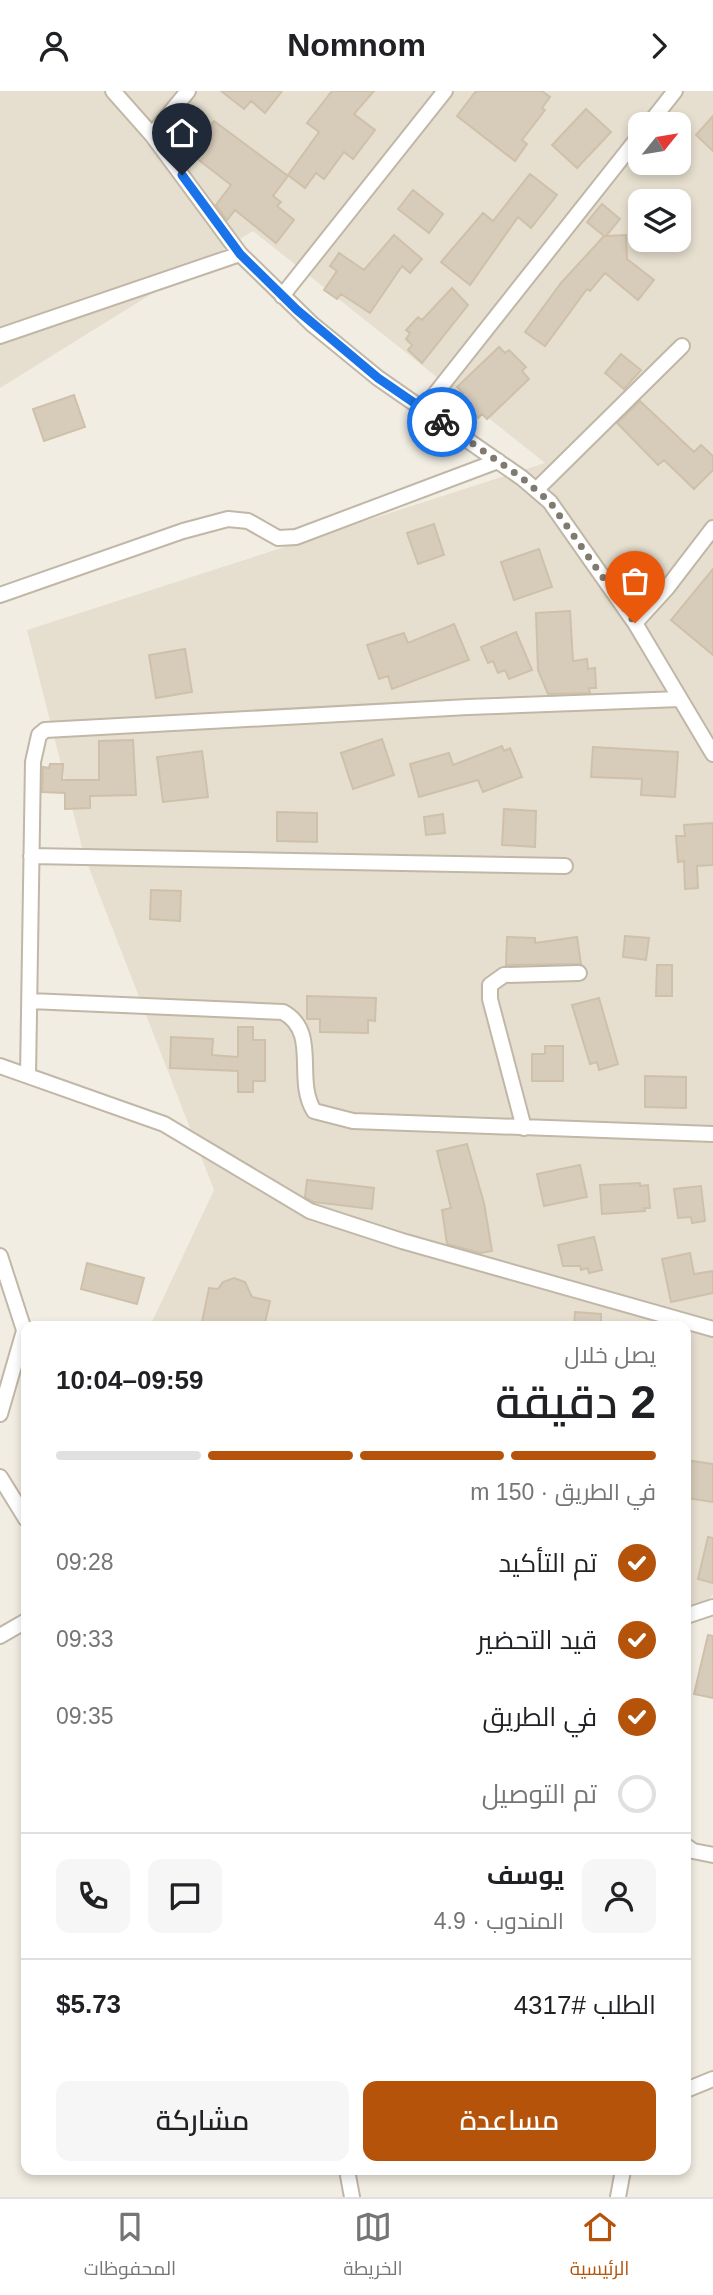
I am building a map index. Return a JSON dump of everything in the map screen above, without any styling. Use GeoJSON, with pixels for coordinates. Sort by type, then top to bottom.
{"type":"FeatureCollection","features":[{"type":"Feature","properties":{"kind":"street"},"geometry":{"type":"LineString","coordinates":[[113,91],[152,135],[240,254],[282,296],[355,360],[537,489],[566,522],[635,623],[713,754]]}},
{"type":"Feature","properties":{"kind":"street"},"geometry":{"type":"LineString","coordinates":[[152,135],[188,91]]}},
{"type":"Feature","properties":{"kind":"street"},"geometry":{"type":"LineString","coordinates":[[282,296],[445,91]]}},
{"type":"Feature","properties":{"kind":"street"},"geometry":{"type":"LineString","coordinates":[[658,112],[675,91]]}},
{"type":"Feature","properties":{"kind":"street"},"geometry":{"type":"LineString","coordinates":[[424,408],[628,150]]}},
{"type":"Feature","properties":{"kind":"street"},"geometry":{"type":"LineString","coordinates":[[0,336],[240,254]]}},
{"type":"Feature","properties":{"kind":"street"},"geometry":{"type":"LineString","coordinates":[[537,489],[682,346]]}},
{"type":"Feature","properties":{"kind":"street"},"geometry":{"type":"LineString","coordinates":[[0,595],[183,531],[229,519],[248,521],[278,538],[296,537],[498,461]]}},
{"type":"Feature","properties":{"kind":"street"},"geometry":{"type":"LineString","coordinates":[[635,623],[667,588],[713,528]]}},
{"type":"Feature","properties":{"kind":"street"},"geometry":{"type":"LineString","coordinates":[[28,1076],[33,762],[39,735],[45,730],[468,707],[680,699]]}},
{"type":"Feature","properties":{"kind":"street"},"geometry":{"type":"LineString","coordinates":[[31,856],[565,866]]}},
{"type":"Feature","properties":{"kind":"street"},"geometry":{"type":"LineString","coordinates":[[524,1128],[490,999],[490,985],[504,975],[579,972]]}},
{"type":"Feature","properties":{"kind":"street"},"geometry":{"type":"LineString","coordinates":[[30,1001],[283,1013],[293,1018],[304,1035],[307,1095],[314,1111],[352,1121],[713,1134]]}},
{"type":"Feature","properties":{"kind":"street"},"geometry":{"type":"LineString","coordinates":[[0,1066],[164,1124],[310,1211],[402,1241],[676,1321]]}},
{"type":"Feature","properties":{"kind":"street"},"geometry":{"type":"LineString","coordinates":[[0,1256],[21,1321]]}},
{"type":"Feature","properties":{"kind":"street"},"geometry":{"type":"LineString","coordinates":[[691,1325],[713,1329]]}},
{"type":"Feature","properties":{"kind":"street"},"geometry":{"type":"LineString","coordinates":[[0,1413],[21,1346]]}},
{"type":"Feature","properties":{"kind":"street"},"geometry":{"type":"LineString","coordinates":[[0,1477],[21,1511]]}},
{"type":"Feature","properties":{"kind":"street"},"geometry":{"type":"LineString","coordinates":[[691,1614],[713,1607]]}},
{"type":"Feature","properties":{"kind":"street"},"geometry":{"type":"LineString","coordinates":[[0,1636],[21,1624]]}},
{"type":"Feature","properties":{"kind":"street"},"geometry":{"type":"LineString","coordinates":[[691,1849],[713,1855]]}},
{"type":"Feature","properties":{"kind":"street"},"geometry":{"type":"LineString","coordinates":[[691,2087],[713,2079]]}},
{"type":"Feature","properties":{"kind":"street"},"geometry":{"type":"LineString","coordinates":[[348,2175],[352,2197]]}},
{"type":"Feature","properties":{"kind":"street"},"geometry":{"type":"LineString","coordinates":[[618,2197],[622,2175]]}},
{"type":"Feature","properties":{"kind":"shaded area"},"geometry":{"type":"Polygon","coordinates":[[[0,91],[713,91],[713,1594],[691,1622],[691,1321],[152,1321],[214,1190],[84,855],[27,630],[545,463],[253,231],[0,388],[0,91]]]}},
{"type":"Feature","properties":{"kind":"building"},"geometry":{"type":"Polygon","coordinates":[[[221,91],[282,91],[265,113],[251,101],[244,109],[221,91]]]}},
{"type":"Feature","properties":{"kind":"building"},"geometry":{"type":"Polygon","coordinates":[[[332,91],[374,91],[354,114],[375,130],[353,159],[344,152],[324,179],[316,173],[305,188],[288,175],[319,132],[307,123],[332,91]]]}},
{"type":"Feature","properties":{"kind":"building"},"geometry":{"type":"Polygon","coordinates":[[[476,91],[542,91],[550,97],[542,108],[545,110],[522,140],[527,144],[515,161],[457,116],[476,91]]]}},
{"type":"Feature","properties":{"kind":"building"},"geometry":{"type":"Polygon","coordinates":[[[586,109],[611,132],[577,168],[552,145],[586,109]]]}},
{"type":"Feature","properties":{"kind":"building"},"geometry":{"type":"Polygon","coordinates":[[[713,116],[713,151],[696,135],[713,116]]]}},
{"type":"Feature","properties":{"kind":"building"},"geometry":{"type":"Polygon","coordinates":[[[214,121],[288,176],[273,196],[281,202],[277,206],[294,220],[276,243],[235,210],[227,220],[216,205],[231,185],[190,153],[214,121]]]}},
{"type":"Feature","properties":{"kind":"building"},"geometry":{"type":"Polygon","coordinates":[[[530,174],[557,195],[531,228],[518,217],[470,285],[441,262],[483,213],[493,221],[530,174]]]}},
{"type":"Feature","properties":{"kind":"building"},"geometry":{"type":"Polygon","coordinates":[[[413,190],[443,214],[429,233],[398,209],[413,190]]]}},
{"type":"Feature","properties":{"kind":"building"},"geometry":{"type":"Polygon","coordinates":[[[602,204],[620,219],[606,236],[626,235],[627,259],[654,280],[638,300],[605,273],[590,291],[587,289],[545,346],[525,332],[561,283],[604,236],[587,222],[602,204]]]}},
{"type":"Feature","properties":{"kind":"building"},"geometry":{"type":"Polygon","coordinates":[[[394,235],[422,259],[410,273],[402,266],[370,313],[341,294],[337,299],[324,290],[337,271],[330,266],[339,253],[364,270],[394,235]]]}},
{"type":"Feature","properties":{"kind":"building"},"geometry":{"type":"Polygon","coordinates":[[[452,288],[468,305],[422,363],[408,350],[412,345],[406,339],[410,333],[406,330],[418,317],[422,320],[452,288]]]}},
{"type":"Feature","properties":{"kind":"building"},"geometry":{"type":"Polygon","coordinates":[[[499,347],[505,353],[509,350],[526,367],[522,371],[529,379],[487,419],[482,414],[478,418],[458,397],[463,393],[457,387],[499,347]]]}},
{"type":"Feature","properties":{"kind":"building"},"geometry":{"type":"Polygon","coordinates":[[[621,354],[641,370],[624,389],[605,373],[621,354]]]}},
{"type":"Feature","properties":{"kind":"building"},"geometry":{"type":"Polygon","coordinates":[[[74,395],[85,427],[44,441],[33,409],[74,395]]]}},
{"type":"Feature","properties":{"kind":"building"},"geometry":{"type":"Polygon","coordinates":[[[640,401],[694,452],[701,445],[713,456],[713,470],[694,489],[664,460],[658,465],[617,423],[640,401]]]}},
{"type":"Feature","properties":{"kind":"building"},"geometry":{"type":"Polygon","coordinates":[[[434,524],[444,555],[418,564],[407,533],[434,524]]]}},
{"type":"Feature","properties":{"kind":"building"},"geometry":{"type":"Polygon","coordinates":[[[539,549],[552,587],[514,600],[501,562],[539,549]]]}},
{"type":"Feature","properties":{"kind":"building"},"geometry":{"type":"Polygon","coordinates":[[[713,569],[713,655],[671,620],[713,569]]]}},
{"type":"Feature","properties":{"kind":"building"},"geometry":{"type":"Polygon","coordinates":[[[570,611],[573,661],[587,659],[588,669],[595,668],[596,688],[589,688],[590,693],[548,694],[538,670],[536,613],[570,611]]]}},
{"type":"Feature","properties":{"kind":"building"},"geometry":{"type":"Polygon","coordinates":[[[454,624],[469,660],[392,689],[388,676],[379,679],[367,645],[404,633],[408,643],[454,624]]]}},
{"type":"Feature","properties":{"kind":"building"},"geometry":{"type":"Polygon","coordinates":[[[516,632],[532,670],[509,679],[505,670],[498,673],[493,661],[488,663],[481,647],[516,632]]]}},
{"type":"Feature","properties":{"kind":"building"},"geometry":{"type":"Polygon","coordinates":[[[185,649],[192,692],[156,698],[149,655],[185,649]]]}},
{"type":"Feature","properties":{"kind":"building"},"geometry":{"type":"Polygon","coordinates":[[[382,739],[394,775],[353,789],[341,753],[382,739]]]}},
{"type":"Feature","properties":{"kind":"building"},"geometry":{"type":"Polygon","coordinates":[[[133,740],[136,795],[90,796],[90,808],[65,809],[65,793],[42,792],[43,767],[63,764],[62,780],[99,780],[99,741],[133,740]]]}},
{"type":"Feature","properties":{"kind":"building"},"geometry":{"type":"Polygon","coordinates":[[[502,746],[504,751],[510,748],[522,777],[483,792],[478,780],[419,797],[410,764],[449,753],[453,765],[502,746]]]}},
{"type":"Feature","properties":{"kind":"building"},"geometry":{"type":"Polygon","coordinates":[[[593,747],[678,752],[675,797],[641,795],[642,779],[591,777],[593,747]]]}},
{"type":"Feature","properties":{"kind":"building"},"geometry":{"type":"Polygon","coordinates":[[[202,751],[208,797],[163,802],[157,757],[202,751]]]}},
{"type":"Feature","properties":{"kind":"building"},"geometry":{"type":"Polygon","coordinates":[[[504,809],[536,811],[535,847],[502,845],[504,809]]]}},
{"type":"Feature","properties":{"kind":"building"},"geometry":{"type":"Polygon","coordinates":[[[277,812],[317,813],[317,842],[277,841],[277,812]]]}},
{"type":"Feature","properties":{"kind":"building"},"geometry":{"type":"Polygon","coordinates":[[[443,814],[445,833],[426,835],[424,817],[443,814]]]}},
{"type":"Feature","properties":{"kind":"building"},"geometry":{"type":"Polygon","coordinates":[[[713,823],[713,865],[697,866],[698,888],[685,889],[684,861],[678,862],[676,836],[685,836],[684,825],[713,823]]]}},
{"type":"Feature","properties":{"kind":"building"},"geometry":{"type":"Polygon","coordinates":[[[151,890],[181,891],[180,921],[150,919],[151,890]]]}},
{"type":"Feature","properties":{"kind":"building"},"geometry":{"type":"Polygon","coordinates":[[[625,936],[649,938],[646,960],[623,957],[625,936]]]}},
{"type":"Feature","properties":{"kind":"building"},"geometry":{"type":"Polygon","coordinates":[[[507,937],[535,938],[535,943],[577,937],[581,964],[506,965],[507,937]]]}},
{"type":"Feature","properties":{"kind":"building"},"geometry":{"type":"Polygon","coordinates":[[[657,965],[672,965],[672,996],[656,996],[657,965]]]}},
{"type":"Feature","properties":{"kind":"building"},"geometry":{"type":"Polygon","coordinates":[[[307,996],[376,998],[375,1021],[368,1020],[368,1033],[320,1032],[320,1019],[307,1019],[307,996]]]}},
{"type":"Feature","properties":{"kind":"building"},"geometry":{"type":"Polygon","coordinates":[[[599,998],[618,1064],[599,1070],[597,1062],[590,1064],[572,1005],[599,998]]]}},
{"type":"Feature","properties":{"kind":"building"},"geometry":{"type":"Polygon","coordinates":[[[238,1027],[253,1027],[253,1040],[265,1040],[265,1081],[253,1081],[253,1092],[238,1092],[238,1071],[170,1068],[171,1037],[213,1039],[212,1055],[238,1057],[238,1027]]]}},
{"type":"Feature","properties":{"kind":"building"},"geometry":{"type":"Polygon","coordinates":[[[545,1046],[563,1046],[563,1081],[532,1081],[532,1054],[545,1054],[545,1046]]]}},
{"type":"Feature","properties":{"kind":"building"},"geometry":{"type":"Polygon","coordinates":[[[645,1076],[686,1077],[686,1108],[645,1107],[645,1076]]]}},
{"type":"Feature","properties":{"kind":"building"},"geometry":{"type":"Polygon","coordinates":[[[467,1144],[484,1203],[492,1251],[480,1253],[447,1244],[442,1210],[451,1208],[437,1151],[467,1144]]]}},
{"type":"Feature","properties":{"kind":"building"},"geometry":{"type":"Polygon","coordinates":[[[580,1165],[587,1197],[544,1206],[537,1174],[580,1165]]]}},
{"type":"Feature","properties":{"kind":"building"},"geometry":{"type":"Polygon","coordinates":[[[307,1180],[374,1188],[372,1209],[314,1202],[305,1197],[307,1180]]]}},
{"type":"Feature","properties":{"kind":"building"},"geometry":{"type":"Polygon","coordinates":[[[640,1183],[640,1186],[648,1185],[650,1208],[644,1208],[645,1211],[602,1214],[600,1185],[640,1183]]]}},
{"type":"Feature","properties":{"kind":"building"},"geometry":{"type":"Polygon","coordinates":[[[701,1186],[705,1221],[692,1223],[691,1217],[678,1218],[674,1189],[701,1186]]]}},
{"type":"Feature","properties":{"kind":"building"},"geometry":{"type":"Polygon","coordinates":[[[594,1237],[602,1270],[589,1273],[588,1268],[581,1270],[580,1266],[563,1266],[558,1245],[594,1237]]]}},
{"type":"Feature","properties":{"kind":"building"},"geometry":{"type":"Polygon","coordinates":[[[690,1253],[694,1274],[713,1271],[713,1293],[671,1302],[662,1259],[690,1253]]]}},
{"type":"Feature","properties":{"kind":"building"},"geometry":{"type":"Polygon","coordinates":[[[87,1263],[144,1278],[137,1304],[81,1289],[87,1263]]]}},
{"type":"Feature","properties":{"kind":"building"},"geometry":{"type":"Polygon","coordinates":[[[234,1278],[245,1282],[252,1297],[270,1301],[265,1321],[202,1321],[209,1288],[218,1289],[223,1282],[234,1278]]]}},
{"type":"Feature","properties":{"kind":"building"},"geometry":{"type":"Polygon","coordinates":[[[575,1312],[601,1314],[601,1321],[574,1321],[575,1312]]]}},
{"type":"Feature","properties":{"kind":"building"},"geometry":{"type":"Polygon","coordinates":[[[691,1461],[713,1464],[713,1502],[691,1499],[691,1461]]]}},
{"type":"Feature","properties":{"kind":"building"},"geometry":{"type":"Polygon","coordinates":[[[708,1537],[713,1538],[713,1583],[698,1579],[708,1537]]]}},
{"type":"Feature","properties":{"kind":"building"},"geometry":{"type":"Polygon","coordinates":[[[708,1635],[713,1636],[713,1698],[694,1694],[708,1635]]]}},
{"type":"Feature","properties":{"kind":"way so far"},"geometry":{"type":"LineString","coordinates":[[442,422],[537,489],[550,502],[635,623]]}},
{"type":"Feature","properties":{"kind":"route"},"geometry":{"type":"LineString","coordinates":[[182,175],[240,254],[297,310],[378,378],[442,422]]}}]}
